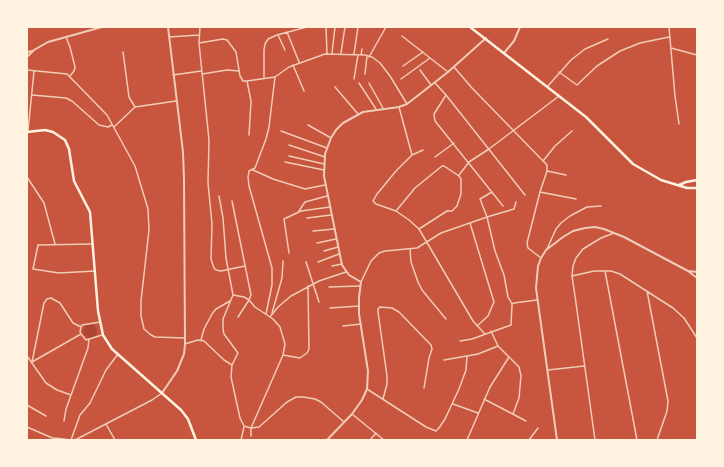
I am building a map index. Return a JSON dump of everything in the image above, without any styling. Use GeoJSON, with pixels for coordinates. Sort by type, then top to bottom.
{"type":"FeatureCollection","features":[{"type":"Feature","properties":{"kind":"main road"},"geometry":{"type":"LineString","coordinates":[[470,27],[486,38],[590,121],[633,164],[661,180],[687,188],[697,188]]}},
{"type":"Feature","properties":{"kind":"main road"},"geometry":{"type":"LineString","coordinates":[[27,132],[49,131],[61,137],[68,144],[75,186],[90,212],[100,322],[103,335],[112,349],[185,414],[196,440]]}},
{"type":"Feature","properties":{"kind":"main road"},"geometry":{"type":"LineString","coordinates":[[679,185],[697,180]]}},
{"type":"Feature","properties":{"kind":"street"},"geometry":{"type":"LineString","coordinates":[[27,56],[48,42],[102,27]]}},
{"type":"Feature","properties":{"kind":"street"},"geometry":{"type":"LineString","coordinates":[[51,438],[75,440],[152,400],[162,393],[178,371],[183,358],[185,338],[183,152],[168,27]]}},
{"type":"Feature","properties":{"kind":"street"},"geometry":{"type":"LineString","coordinates":[[200,27],[199,43],[209,140],[208,183],[212,224],[211,259],[216,270],[221,271],[245,266]]}},
{"type":"Feature","properties":{"kind":"street"},"geometry":{"type":"LineString","coordinates":[[264,78],[265,44],[268,39],[278,34],[307,27]]}},
{"type":"Feature","properties":{"kind":"street"},"geometry":{"type":"LineString","coordinates":[[326,27],[327,53]]}},
{"type":"Feature","properties":{"kind":"street"},"geometry":{"type":"LineString","coordinates":[[332,53],[335,27]]}},
{"type":"Feature","properties":{"kind":"street"},"geometry":{"type":"LineString","coordinates":[[341,53],[345,27]]}},
{"type":"Feature","properties":{"kind":"street"},"geometry":{"type":"LineString","coordinates":[[354,54],[358,27]]}},
{"type":"Feature","properties":{"kind":"street"},"geometry":{"type":"LineString","coordinates":[[365,74],[368,56],[386,27]]}},
{"type":"Feature","properties":{"kind":"street"},"geometry":{"type":"LineString","coordinates":[[504,53],[514,41],[520,27]]}},
{"type":"Feature","properties":{"kind":"street"},"geometry":{"type":"LineString","coordinates":[[669,27],[679,124]]}},
{"type":"Feature","properties":{"kind":"street"},"geometry":{"type":"LineString","coordinates":[[287,32],[299,62]]}},
{"type":"Feature","properties":{"kind":"street"},"geometry":{"type":"LineString","coordinates":[[278,34],[285,50]]}},
{"type":"Feature","properties":{"kind":"street"},"geometry":{"type":"LineString","coordinates":[[169,37],[199,35]]}},
{"type":"Feature","properties":{"kind":"street"},"geometry":{"type":"LineString","coordinates":[[402,36],[448,72]]}},
{"type":"Feature","properties":{"kind":"street"},"geometry":{"type":"LineString","coordinates":[[66,37],[75,67],[70,76]]}},
{"type":"Feature","properties":{"kind":"street"},"geometry":{"type":"LineString","coordinates":[[559,72],[577,85],[597,66],[620,50],[647,41],[669,37]]}},
{"type":"Feature","properties":{"kind":"street"},"geometry":{"type":"LineString","coordinates":[[361,282],[346,272],[342,264],[327,196],[324,164],[327,148],[331,138],[343,123],[358,114],[376,109],[399,107],[407,104],[454,67],[486,38]]}},
{"type":"Feature","properties":{"kind":"street"},"geometry":{"type":"LineString","coordinates":[[547,87],[559,72],[572,60],[586,49],[608,39]]}},
{"type":"Feature","properties":{"kind":"street"},"geometry":{"type":"LineString","coordinates":[[199,43],[227,40],[236,52],[241,79],[247,81],[275,77],[282,71],[299,62],[327,53],[368,56],[380,63],[407,104]]}},
{"type":"Feature","properties":{"kind":"street"},"geometry":{"type":"LineString","coordinates":[[670,48],[697,55]]}},
{"type":"Feature","properties":{"kind":"street"},"geometry":{"type":"LineString","coordinates":[[361,55],[362,49]]}},
{"type":"Feature","properties":{"kind":"street"},"geometry":{"type":"LineString","coordinates":[[27,52],[34,50]]}},
{"type":"Feature","properties":{"kind":"street"},"geometry":{"type":"LineString","coordinates":[[123,52],[129,97],[135,107]]}},
{"type":"Feature","properties":{"kind":"street"},"geometry":{"type":"LineString","coordinates":[[403,66],[423,52]]}},
{"type":"Feature","properties":{"kind":"street"},"geometry":{"type":"LineString","coordinates":[[354,79],[358,55]]}},
{"type":"Feature","properties":{"kind":"street"},"geometry":{"type":"LineString","coordinates":[[401,79],[430,58]]}},
{"type":"Feature","properties":{"kind":"street"},"geometry":{"type":"LineString","coordinates":[[293,65],[304,91]]}},
{"type":"Feature","properties":{"kind":"street"},"geometry":{"type":"LineString","coordinates":[[454,67],[472,88],[543,161],[547,168],[566,175]]}},
{"type":"Feature","properties":{"kind":"street"},"geometry":{"type":"LineString","coordinates":[[27,70],[64,73],[70,76],[107,115],[135,166],[148,209],[149,230],[141,301],[141,316],[144,328],[155,337],[185,338]]}},
{"type":"Feature","properties":{"kind":"street"},"geometry":{"type":"LineString","coordinates":[[173,75],[227,70],[239,71]]}},
{"type":"Feature","properties":{"kind":"street"},"geometry":{"type":"LineString","coordinates":[[420,70],[432,85]]}},
{"type":"Feature","properties":{"kind":"street"},"geometry":{"type":"LineString","coordinates":[[27,132],[34,71]]}},
{"type":"Feature","properties":{"kind":"street"},"geometry":{"type":"LineString","coordinates":[[266,314],[272,285],[272,268],[249,186],[248,171],[253,170],[262,150],[269,127],[275,77]]}},
{"type":"Feature","properties":{"kind":"street"},"geometry":{"type":"LineString","coordinates":[[247,81],[251,101],[250,135]]}},
{"type":"Feature","properties":{"kind":"street"},"geometry":{"type":"LineString","coordinates":[[359,83],[376,109]]}},
{"type":"Feature","properties":{"kind":"street"},"geometry":{"type":"LineString","coordinates":[[369,83],[383,108]]}},
{"type":"Feature","properties":{"kind":"street"},"geometry":{"type":"LineString","coordinates":[[434,83],[446,95],[525,194]]}},
{"type":"Feature","properties":{"kind":"street"},"geometry":{"type":"LineString","coordinates":[[336,87],[358,114]]}},
{"type":"Feature","properties":{"kind":"street"},"geometry":{"type":"LineString","coordinates":[[32,95],[66,98],[72,101],[99,125],[108,127],[112,125]]}},
{"type":"Feature","properties":{"kind":"street"},"geometry":{"type":"LineString","coordinates":[[446,95],[435,110],[433,118],[503,206]]}},
{"type":"Feature","properties":{"kind":"street"},"geometry":{"type":"LineString","coordinates":[[459,176],[469,162],[489,149],[559,96]]}},
{"type":"Feature","properties":{"kind":"street"},"geometry":{"type":"LineString","coordinates":[[114,128],[135,107],[176,101]]}},
{"type":"Feature","properties":{"kind":"street"},"geometry":{"type":"LineString","coordinates":[[399,107],[412,155]]}},
{"type":"Feature","properties":{"kind":"street"},"geometry":{"type":"LineString","coordinates":[[308,125],[331,138]]}},
{"type":"Feature","properties":{"kind":"street"},"geometry":{"type":"LineString","coordinates":[[281,131],[327,148]]}},
{"type":"Feature","properties":{"kind":"street"},"geometry":{"type":"LineString","coordinates":[[543,161],[555,146],[572,131]]}},
{"type":"Feature","properties":{"kind":"street"},"geometry":{"type":"LineString","coordinates":[[435,157],[454,143]]}},
{"type":"Feature","properties":{"kind":"street"},"geometry":{"type":"LineString","coordinates":[[289,145],[325,157]]}},
{"type":"Feature","properties":{"kind":"street"},"geometry":{"type":"LineString","coordinates":[[423,150],[412,155],[386,183],[373,201],[376,204],[396,211],[419,229],[477,326],[485,334]]}},
{"type":"Feature","properties":{"kind":"street"},"geometry":{"type":"LineString","coordinates":[[289,156],[324,164]]}},
{"type":"Feature","properties":{"kind":"street"},"geometry":{"type":"LineString","coordinates":[[285,162],[324,170]]}},
{"type":"Feature","properties":{"kind":"street"},"geometry":{"type":"LineString","coordinates":[[396,211],[415,188],[442,166],[459,176],[461,178],[461,194],[458,206],[452,211],[447,211],[419,229]]}},
{"type":"Feature","properties":{"kind":"street"},"geometry":{"type":"LineString","coordinates":[[541,258],[530,250],[527,245],[547,168]]}},
{"type":"Feature","properties":{"kind":"street"},"geometry":{"type":"LineString","coordinates":[[253,170],[274,180],[305,189],[325,185]]}},
{"type":"Feature","properties":{"kind":"street"},"geometry":{"type":"LineString","coordinates":[[27,177],[44,203],[55,244]]}},
{"type":"Feature","properties":{"kind":"street"},"geometry":{"type":"LineString","coordinates":[[460,341],[511,325],[512,304],[508,297],[504,275],[495,251],[480,199],[492,192]]}},
{"type":"Feature","properties":{"kind":"street"},"geometry":{"type":"LineString","coordinates":[[540,192],[576,199]]}},
{"type":"Feature","properties":{"kind":"street"},"geometry":{"type":"LineString","coordinates":[[219,196],[232,295],[222,324],[224,334],[238,353],[232,365],[231,377],[240,418],[244,426],[241,440]]}},
{"type":"Feature","properties":{"kind":"street"},"geometry":{"type":"LineString","coordinates":[[299,212],[305,202],[327,196]]}},
{"type":"Feature","properties":{"kind":"street"},"geometry":{"type":"LineString","coordinates":[[232,201],[251,295],[238,317]]}},
{"type":"Feature","properties":{"kind":"street"},"geometry":{"type":"LineString","coordinates":[[327,440],[352,414],[362,400],[367,389],[368,371],[359,306],[361,282],[371,261],[379,253],[416,248],[441,233],[514,209],[516,202]]}},
{"type":"Feature","properties":{"kind":"street"},"geometry":{"type":"LineString","coordinates":[[558,440],[537,300],[536,280],[538,266],[556,229],[564,221],[582,209],[593,206],[601,206]]}},
{"type":"Feature","properties":{"kind":"street"},"geometry":{"type":"LineString","coordinates":[[289,253],[284,219],[299,212],[330,207]]}},
{"type":"Feature","properties":{"kind":"street"},"geometry":{"type":"LineString","coordinates":[[307,218],[331,215]]}},
{"type":"Feature","properties":{"kind":"street"},"geometry":{"type":"LineString","coordinates":[[470,223],[494,302],[488,316],[477,326]]}},
{"type":"Feature","properties":{"kind":"street"},"geometry":{"type":"LineString","coordinates":[[546,250],[563,237],[574,231],[596,227],[624,237],[688,271],[697,278]]}},
{"type":"Feature","properties":{"kind":"street"},"geometry":{"type":"LineString","coordinates":[[313,231],[334,229]]}},
{"type":"Feature","properties":{"kind":"street"},"geometry":{"type":"LineString","coordinates":[[595,440],[572,276],[576,258],[583,249],[601,238],[614,233]]}},
{"type":"Feature","properties":{"kind":"street"},"geometry":{"type":"LineString","coordinates":[[317,243],[336,239]]}},
{"type":"Feature","properties":{"kind":"street"},"geometry":{"type":"LineString","coordinates":[[93,244],[39,245],[33,268],[64,273],[95,271]]}},
{"type":"Feature","properties":{"kind":"street"},"geometry":{"type":"LineString","coordinates":[[324,251],[338,247]]}},
{"type":"Feature","properties":{"kind":"street"},"geometry":{"type":"LineString","coordinates":[[410,249],[412,266],[422,290],[446,319]]}},
{"type":"Feature","properties":{"kind":"street"},"geometry":{"type":"LineString","coordinates":[[318,262],[340,254]]}},
{"type":"Feature","properties":{"kind":"street"},"geometry":{"type":"LineString","coordinates":[[270,316],[282,278],[283,261]]}},
{"type":"Feature","properties":{"kind":"street"},"geometry":{"type":"LineString","coordinates":[[306,262],[319,302]]}},
{"type":"Feature","properties":{"kind":"street"},"geometry":{"type":"LineString","coordinates":[[332,266],[342,264]]}},
{"type":"Feature","properties":{"kind":"street"},"geometry":{"type":"LineString","coordinates":[[572,276],[594,271],[605,271],[620,274],[673,308],[684,318],[697,338]]}},
{"type":"Feature","properties":{"kind":"street"},"geometry":{"type":"LineString","coordinates":[[605,271],[637,440]]}},
{"type":"Feature","properties":{"kind":"street"},"geometry":{"type":"LineString","coordinates":[[688,271],[697,272]]}},
{"type":"Feature","properties":{"kind":"street"},"geometry":{"type":"LineString","coordinates":[[270,316],[284,301],[308,286],[346,272]]}},
{"type":"Feature","properties":{"kind":"street"},"geometry":{"type":"LineString","coordinates":[[283,355],[300,358],[307,353],[309,349],[308,286]]}},
{"type":"Feature","properties":{"kind":"street"},"geometry":{"type":"LineString","coordinates":[[329,287],[360,286]]}},
{"type":"Feature","properties":{"kind":"street"},"geometry":{"type":"LineString","coordinates":[[647,291],[668,401],[667,411],[657,440]]}},
{"type":"Feature","properties":{"kind":"street"},"geometry":{"type":"LineString","coordinates":[[232,295],[244,297],[255,307],[277,322],[283,332],[285,344],[283,355],[251,428],[251,436]]}},
{"type":"Feature","properties":{"kind":"street"},"geometry":{"type":"LineString","coordinates":[[32,362],[44,303],[47,298],[51,298],[60,303],[73,323],[81,327]]}},
{"type":"Feature","properties":{"kind":"street"},"geometry":{"type":"LineString","coordinates":[[512,304],[537,300]]}},
{"type":"Feature","properties":{"kind":"street"},"geometry":{"type":"LineString","coordinates":[[201,340],[204,329],[212,314],[216,309],[230,301]]}},
{"type":"Feature","properties":{"kind":"street"},"geometry":{"type":"LineString","coordinates":[[330,308],[359,306]]}},
{"type":"Feature","properties":{"kind":"street"},"geometry":{"type":"LineString","coordinates":[[383,399],[387,384],[387,376],[378,308],[388,307],[399,312],[428,341],[432,348],[424,388]]}},
{"type":"Feature","properties":{"kind":"street"},"geometry":{"type":"LineString","coordinates":[[81,327],[85,324],[100,322]]}},
{"type":"Feature","properties":{"kind":"street"},"geometry":{"type":"LineString","coordinates":[[343,326],[361,324]]}},
{"type":"Feature","properties":{"kind":"street"},"geometry":{"type":"LineString","coordinates":[[81,327],[81,334],[86,340],[103,335]]}},
{"type":"Feature","properties":{"kind":"street"},"geometry":{"type":"LineString","coordinates":[[492,331],[498,346],[519,367],[521,376],[519,398],[513,414]]}},
{"type":"Feature","properties":{"kind":"street"},"geometry":{"type":"LineString","coordinates":[[32,362],[81,334]]}},
{"type":"Feature","properties":{"kind":"street"},"geometry":{"type":"LineString","coordinates":[[64,421],[71,395],[88,348],[89,339]]}},
{"type":"Feature","properties":{"kind":"street"},"geometry":{"type":"LineString","coordinates":[[185,344],[201,340],[204,341],[232,365]]}},
{"type":"Feature","properties":{"kind":"street"},"geometry":{"type":"LineString","coordinates":[[444,360],[488,351],[498,346]]}},
{"type":"Feature","properties":{"kind":"street"},"geometry":{"type":"LineString","coordinates":[[71,440],[80,415],[90,403],[106,370],[118,354]]}},
{"type":"Feature","properties":{"kind":"street"},"geometry":{"type":"LineString","coordinates":[[27,356],[41,377],[51,386],[71,395]]}},
{"type":"Feature","properties":{"kind":"street"},"geometry":{"type":"LineString","coordinates":[[367,389],[434,431],[439,428],[453,404],[466,370],[467,356]]}},
{"type":"Feature","properties":{"kind":"street"},"geometry":{"type":"LineString","coordinates":[[467,440],[490,387],[509,357]]}},
{"type":"Feature","properties":{"kind":"street"},"geometry":{"type":"LineString","coordinates":[[547,370],[584,366]]}},
{"type":"Feature","properties":{"kind":"street"},"geometry":{"type":"LineString","coordinates":[[244,426],[251,428],[259,427],[291,399],[303,397],[315,399],[320,402],[344,422]]}},
{"type":"Feature","properties":{"kind":"street"},"geometry":{"type":"LineString","coordinates":[[484,399],[526,421]]}},
{"type":"Feature","properties":{"kind":"street"},"geometry":{"type":"LineString","coordinates":[[453,404],[478,413]]}},
{"type":"Feature","properties":{"kind":"street"},"geometry":{"type":"LineString","coordinates":[[27,405],[46,416]]}},
{"type":"Feature","properties":{"kind":"street"},"geometry":{"type":"LineString","coordinates":[[352,414],[384,440]]}},
{"type":"Feature","properties":{"kind":"street"},"geometry":{"type":"LineString","coordinates":[[106,423],[115,440]]}},
{"type":"Feature","properties":{"kind":"street"},"geometry":{"type":"LineString","coordinates":[[27,427],[57,440]]}},
{"type":"Feature","properties":{"kind":"street"},"geometry":{"type":"LineString","coordinates":[[529,440],[538,428]]}},
{"type":"Feature","properties":{"kind":"street"},"geometry":{"type":"LineString","coordinates":[[370,440],[376,433]]}},
{"type":"Feature","properties":{"kind":"shaded area"},"geometry":{"type":"Polygon","coordinates":[[[90,324],[95,326],[97,331],[95,336],[90,338],[85,336],[83,331],[85,326],[90,324]]]}}]}
